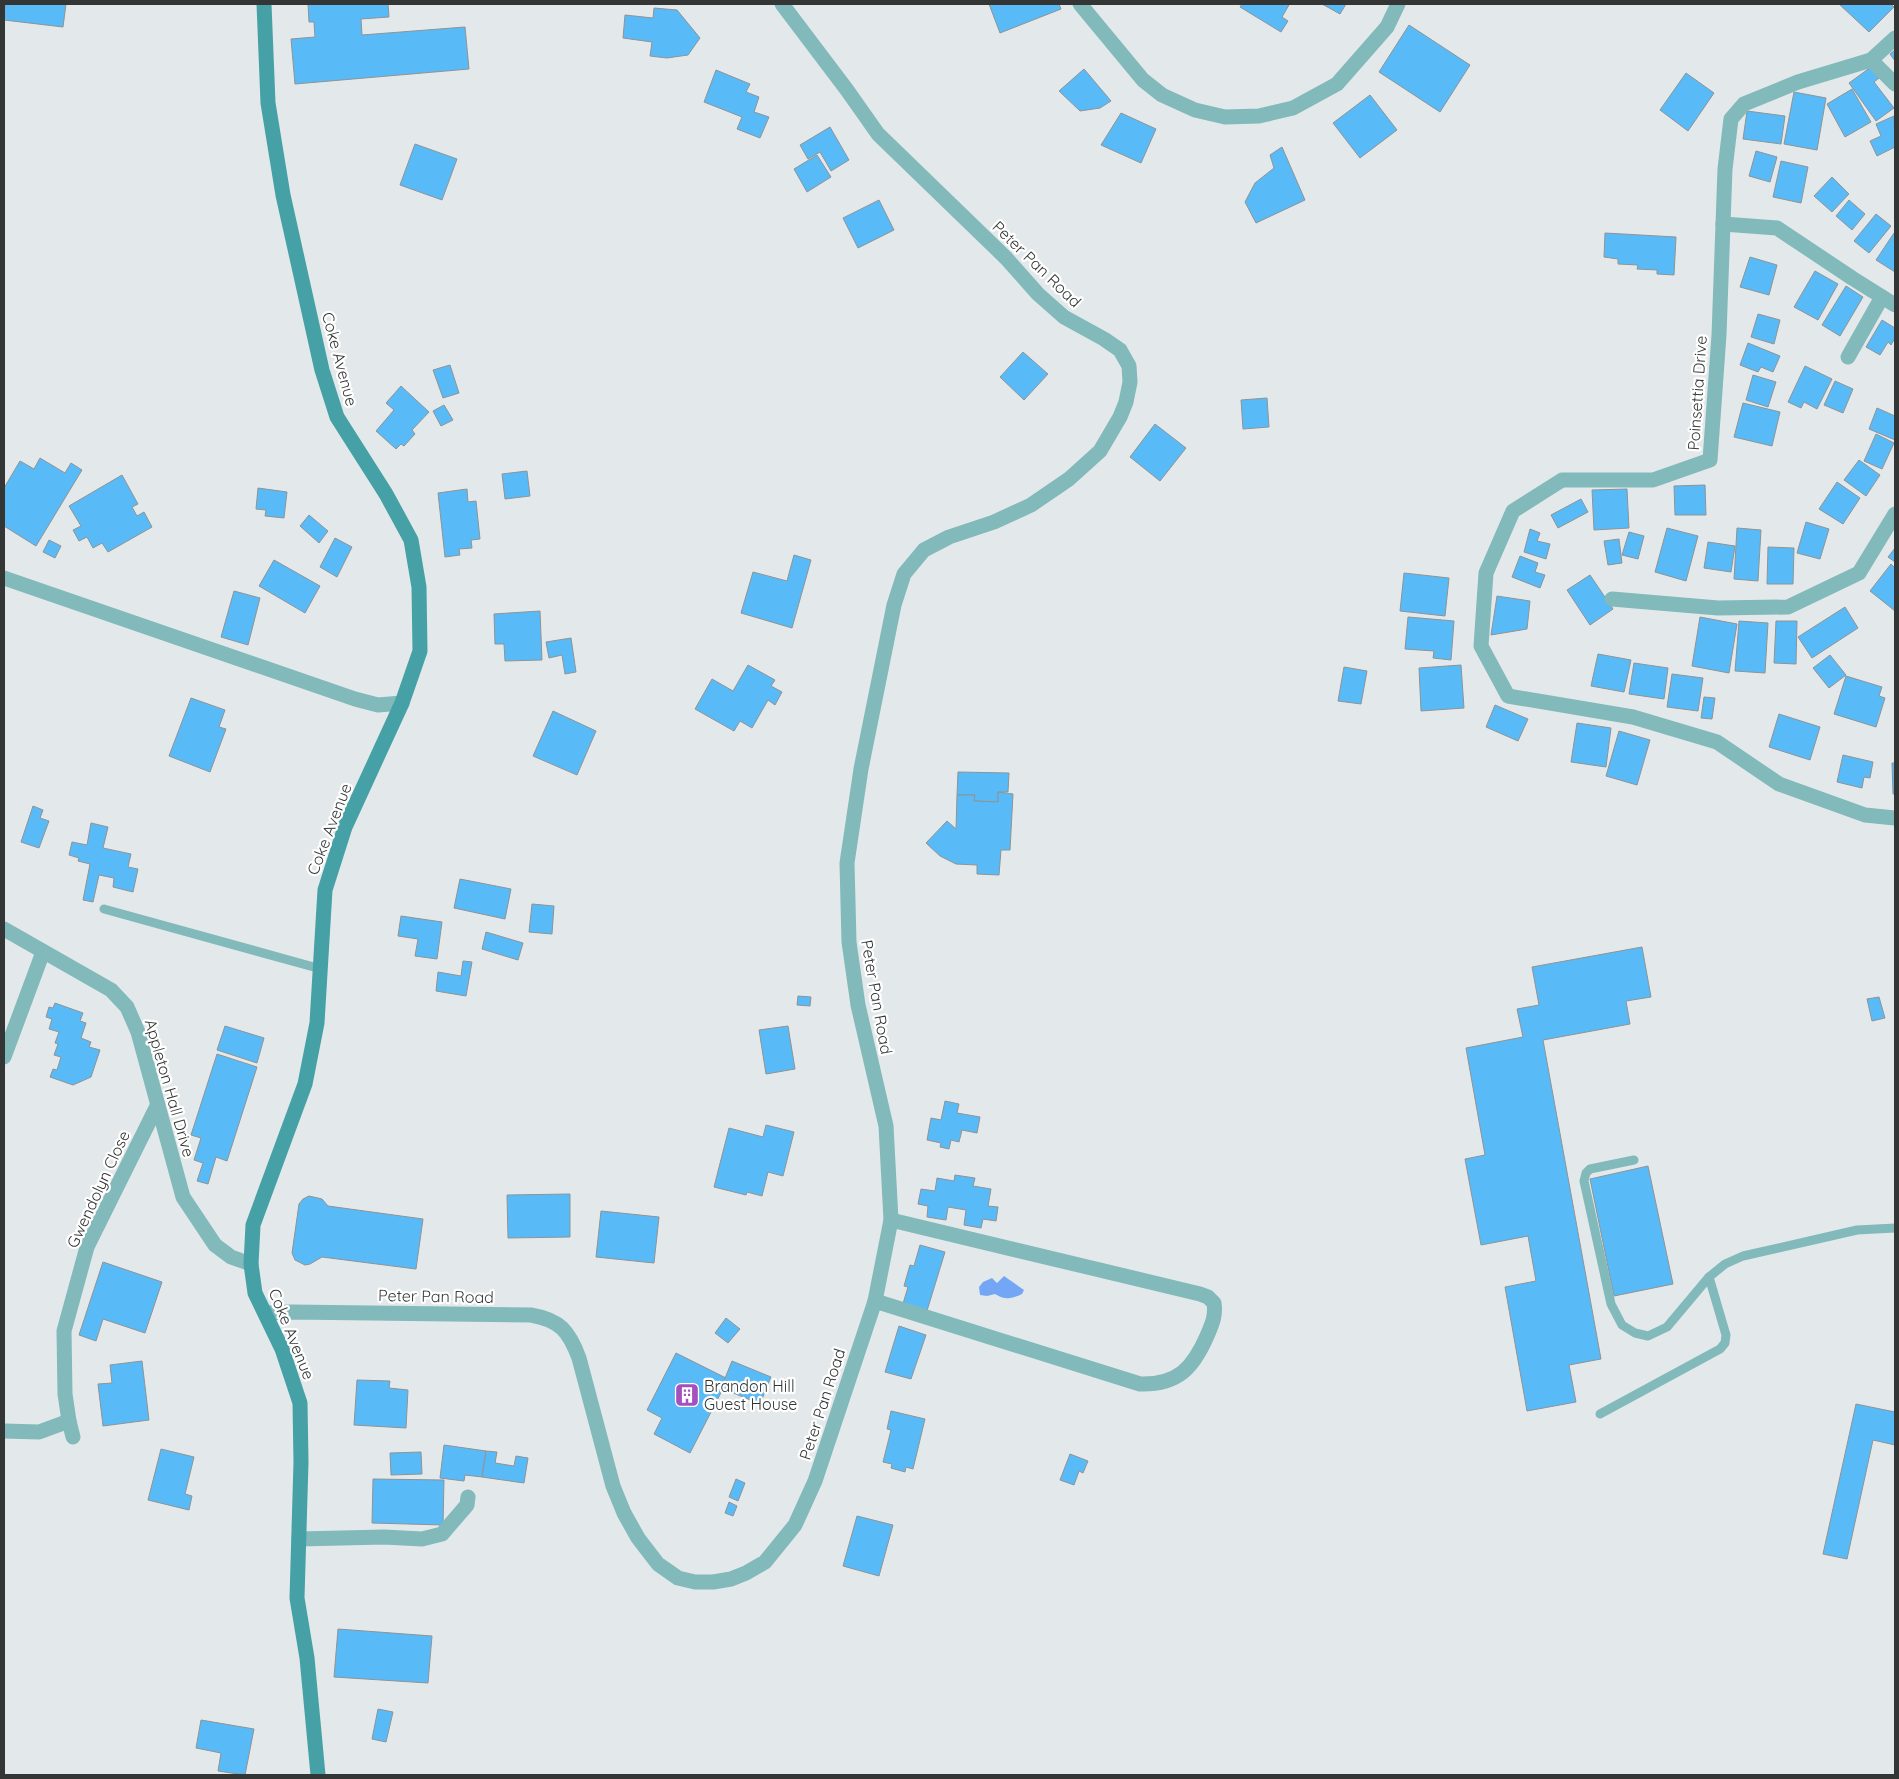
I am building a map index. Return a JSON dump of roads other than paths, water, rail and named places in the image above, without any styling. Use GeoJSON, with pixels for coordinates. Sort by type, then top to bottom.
{"type":"FeatureCollection","features":[{"type":"Feature","properties":{"kind":"street","name":"Coke Avenue"},"geometry":{"type":"LineString","coordinates":[[264,4],[268,104],[283,195],[322,370],[337,417],[386,494],[411,540],[419,587],[420,651],[402,703],[345,827],[325,890],[317,1023],[305,1084],[253,1225],[250,1264],[255,1293],[282,1349],[300,1403],[302,1462],[297,1598],[306,1658],[318,1775]]}},
{"type":"Feature","properties":{"kind":"street","name":"Peter Pan Road"},"geometry":{"type":"LineString","coordinates":[[264,1313],[531,1314],[546,1317],[561,1326],[571,1338],[577,1351],[613,1486],[624,1513],[638,1538],[658,1564],[678,1578],[695,1582],[730,1580],[746,1574],[765,1562],[795,1525],[815,1481],[874,1302],[891,1220],[886,1126],[858,1005],[849,942],[847,863],[861,769],[894,604],[904,574],[924,550],[948,537],[994,522],[1031,505],[1069,479],[1100,451],[1120,417],[1126,402],[1130,382],[1128,366],[1120,350],[1104,339],[1064,318],[1006,258],[878,134],[782,4]]}},
{"type":"Feature","properties":{"kind":"street"},"geometry":{"type":"LineString","coordinates":[[1080,4],[1143,80],[1162,95],[1195,110],[1225,117],[1259,116],[1293,108],[1337,84],[1387,27],[1398,4]]}},
{"type":"Feature","properties":{"kind":"street","name":"Poinsettia Drive"},"geometry":{"type":"LineString","coordinates":[[1895,38],[1871,60],[1798,82],[1744,104],[1731,119],[1725,168],[1719,335],[1710,460],[1653,480],[1562,480],[1513,511],[1486,574],[1481,646],[1508,696],[1633,717],[1717,742],[1779,784],[1865,815],[1895,818]]}},
{"type":"Feature","properties":{"kind":"street"},"geometry":{"type":"LineString","coordinates":[[1871,60],[1895,84]]}},
{"type":"Feature","properties":{"kind":"street"},"geometry":{"type":"LineString","coordinates":[[1723,224],[1777,228],[1895,305]]}},
{"type":"Feature","properties":{"kind":"street"},"geometry":{"type":"LineString","coordinates":[[1848,357],[1882,297]]}},
{"type":"Feature","properties":{"kind":"street"},"geometry":{"type":"LineString","coordinates":[[1612,600],[1718,608],[1788,607],[1859,573],[1895,514]]}},
{"type":"Feature","properties":{"kind":"street"},"geometry":{"type":"LineString","coordinates":[[4,578],[355,699],[378,705],[402,703]]}},
{"type":"Feature","properties":{"kind":"street","name":"Appleton Hall Drive"},"geometry":{"type":"LineString","coordinates":[[4,929],[111,990],[127,1007],[138,1032],[183,1197],[215,1244],[231,1257],[250,1264]]}},
{"type":"Feature","properties":{"kind":"street"},"geometry":{"type":"LineString","coordinates":[[4,1057],[43,952]]}},
{"type":"Feature","properties":{"kind":"street","name":"Gwendolyn Close"},"geometry":{"type":"LineString","coordinates":[[73,1437],[65,1394],[64,1331],[87,1248],[157,1106]]}},
{"type":"Feature","properties":{"kind":"street"},"geometry":{"type":"LineString","coordinates":[[874,1302],[1140,1384],[1162,1382],[1184,1372],[1198,1356],[1214,1319],[1214,1302],[1200,1294],[891,1220]]}},
{"type":"Feature","properties":{"kind":"street"},"geometry":{"type":"LineString","coordinates":[[4,1431],[39,1432],[69,1421]]}},
{"type":"Feature","properties":{"kind":"street"},"geometry":{"type":"LineString","coordinates":[[299,1540],[384,1537],[422,1539],[442,1534],[467,1505],[468,1497]]}},
{"type":"Feature","properties":{"kind":"lane"},"geometry":{"type":"LineString","coordinates":[[104,909],[321,969]]}},
{"type":"Feature","properties":{"kind":"lane"},"geometry":{"type":"LineString","coordinates":[[1634,1160],[1590,1169],[1586,1173],[1584,1181],[1610,1304],[1622,1324],[1634,1333],[1648,1336],[1667,1327],[1709,1276],[1725,1264],[1743,1256],[1857,1230],[1895,1228]]}},
{"type":"Feature","properties":{"kind":"lane"},"geometry":{"type":"LineString","coordinates":[[1600,1414],[1720,1350],[1725,1343],[1726,1334],[1709,1276]]}},
{"type":"Feature","properties":{"kind":"water"},"geometry":{"type":"Polygon","coordinates":[[[1004,1276],[1024,1290],[1022,1294],[1008,1298],[995,1294],[980,1295],[979,1287],[983,1282],[992,1278],[997,1283],[1004,1276]]]}},
{"type":"Feature","properties":{"kind":"place","name":"Brandon Hill Guest House"},"geometry":{"type":"Point","coordinates":[687,1395]}}]}
